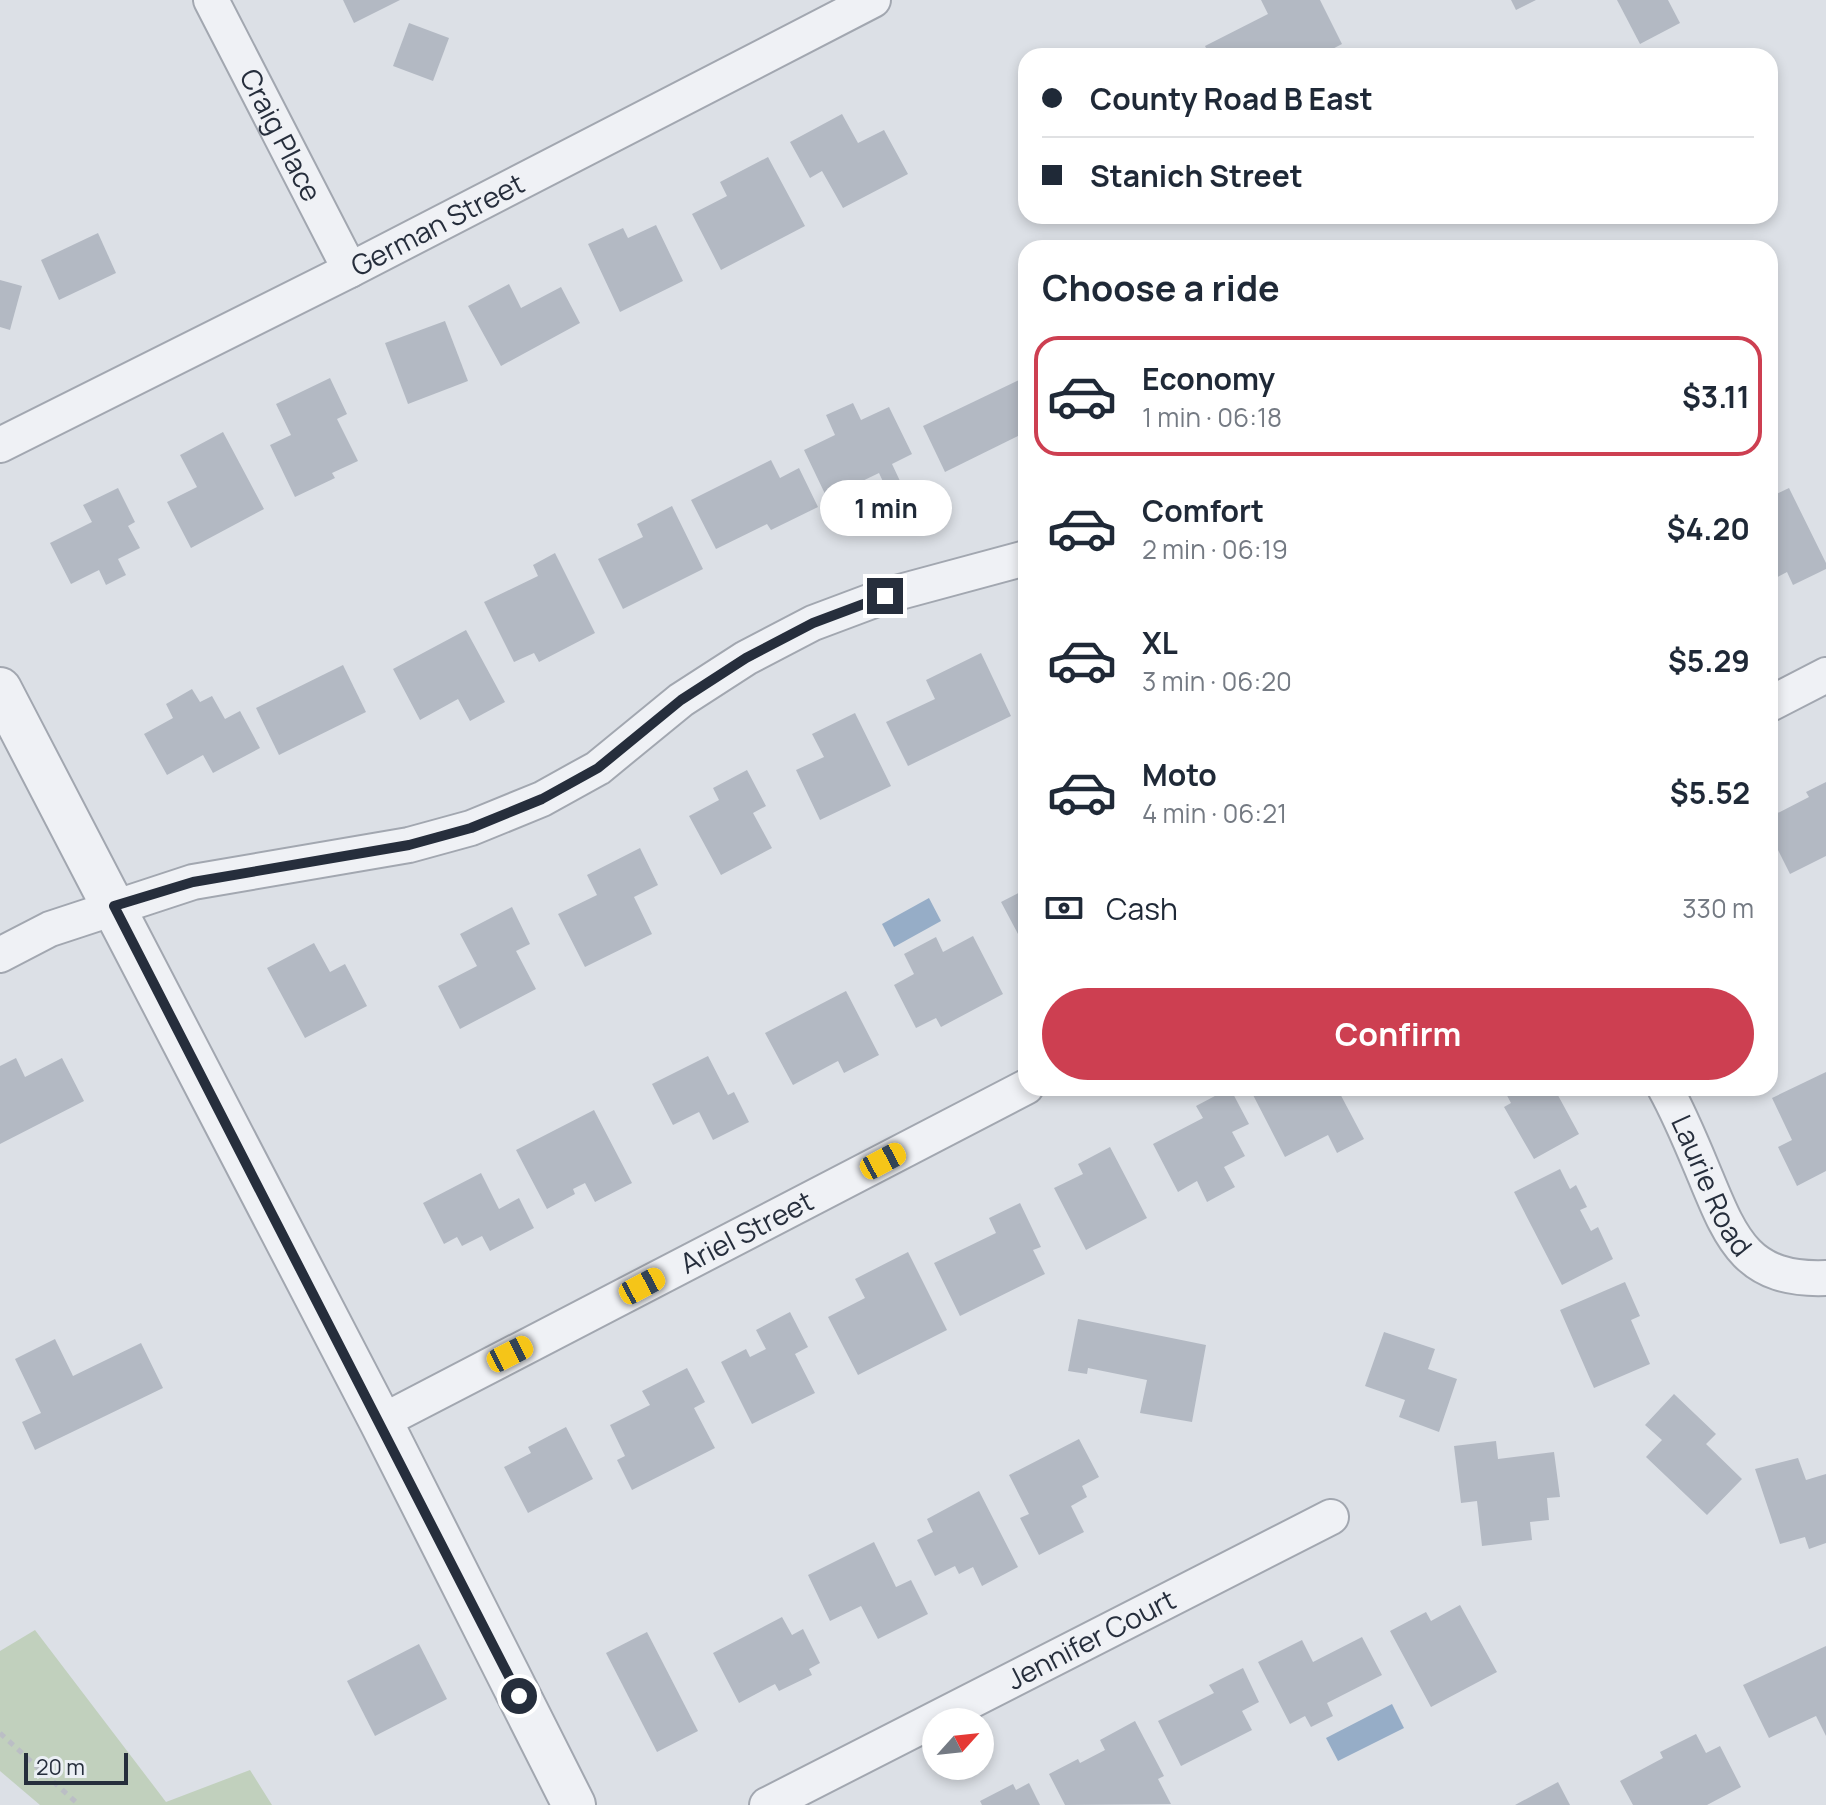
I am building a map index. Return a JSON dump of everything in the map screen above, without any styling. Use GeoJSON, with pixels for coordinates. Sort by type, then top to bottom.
{"type":"FeatureCollection","features":[{"type":"Feature","properties":{"kind":"street","name":"Craig Place"},"geometry":{"type":"LineString","coordinates":[[211,0],[350,270]]}},
{"type":"Feature","properties":{"kind":"street","name":"German Street"},"geometry":{"type":"LineString","coordinates":[[0,445],[350,270],[873,0]]}},
{"type":"Feature","properties":{"kind":"street"},"geometry":{"type":"LineString","coordinates":[[0,955],[50,929],[193,882],[409,845],[471,828],[542,799],[598,768],[681,700],[746,658],[813,623],[885,596],[1018,560]]}},
{"type":"Feature","properties":{"kind":"street"},"geometry":{"type":"LineString","coordinates":[[1778,700],[1826,675]]}},
{"type":"Feature","properties":{"kind":"street"},"geometry":{"type":"LineString","coordinates":[[0,689],[381,1422],[574,1805]]}},
{"type":"Feature","properties":{"kind":"street","name":"Ariel Street"},"geometry":{"type":"LineString","coordinates":[[381,1422],[1018,1091]]}},
{"type":"Feature","properties":{"kind":"street","name":"Laurie Road"},"geometry":{"type":"LineString","coordinates":[[1669,1096],[1723,1220],[1737,1243],[1758,1263],[1772,1271],[1801,1279],[1826,1278]]}},
{"type":"Feature","properties":{"kind":"street","name":"Jennifer Court"},"geometry":{"type":"LineString","coordinates":[[767,1805],[1331,1517]]}},
{"type":"Feature","properties":{"kind":"path"},"geometry":{"type":"LineString","coordinates":[[0,1733],[79,1805]]}},
{"type":"Feature","properties":{"kind":"green space"},"geometry":{"type":"Polygon","coordinates":[[[35,1630],[166,1802],[250,1770],[272,1805],[40,1805],[0,1771],[0,1651],[35,1630]]]}},
{"type":"Feature","properties":{"kind":"water"},"geometry":{"type":"Polygon","coordinates":[[[929,898],[941,921],[894,947],[882,924],[929,898]]]}},
{"type":"Feature","properties":{"kind":"water"},"geometry":{"type":"Polygon","coordinates":[[[1392,1704],[1404,1728],[1338,1761],[1326,1738],[1392,1704]]]}},
{"type":"Feature","properties":{"kind":"building"},"geometry":{"type":"Polygon","coordinates":[[[343,0],[400,0],[354,23],[343,0]]]}},
{"type":"Feature","properties":{"kind":"building"},"geometry":{"type":"Polygon","coordinates":[[[1261,0],[1320,0],[1342,44],[1334,48],[1206,48],[1268,14],[1261,0]]]}},
{"type":"Feature","properties":{"kind":"building"},"geometry":{"type":"Polygon","coordinates":[[[1511,0],[1536,0],[1516,10],[1511,0]]]}},
{"type":"Feature","properties":{"kind":"building"},"geometry":{"type":"Polygon","coordinates":[[[1617,0],[1668,0],[1680,23],[1640,44],[1617,0]]]}},
{"type":"Feature","properties":{"kind":"building"},"geometry":{"type":"Polygon","coordinates":[[[409,23],[449,38],[433,81],[393,66],[409,23]]]}},
{"type":"Feature","properties":{"kind":"building"},"geometry":{"type":"Polygon","coordinates":[[[842,114],[858,143],[884,130],[908,174],[843,208],[822,171],[810,178],[790,142],[842,114]]]}},
{"type":"Feature","properties":{"kind":"building"},"geometry":{"type":"Polygon","coordinates":[[[768,157],[805,226],[721,270],[692,214],[727,196],[720,182],[768,157]]]}},
{"type":"Feature","properties":{"kind":"building"},"geometry":{"type":"Polygon","coordinates":[[[656,225],[683,281],[620,312],[588,244],[623,228],[628,238],[656,225]]]}},
{"type":"Feature","properties":{"kind":"building"},"geometry":{"type":"Polygon","coordinates":[[[98,233],[116,273],[59,300],[41,260],[98,233]]]}},
{"type":"Feature","properties":{"kind":"building"},"geometry":{"type":"Polygon","coordinates":[[[0,280],[22,286],[10,330],[0,327],[0,280]]]}},
{"type":"Feature","properties":{"kind":"building"},"geometry":{"type":"Polygon","coordinates":[[[509,284],[521,308],[561,287],[580,323],[501,366],[468,306],[509,284]]]}},
{"type":"Feature","properties":{"kind":"building"},"geometry":{"type":"Polygon","coordinates":[[[445,321],[468,381],[408,404],[385,343],[445,321]]]}},
{"type":"Feature","properties":{"kind":"building"},"geometry":{"type":"Polygon","coordinates":[[[330,378],[347,414],[337,419],[358,461],[332,473],[335,478],[295,497],[270,445],[291,435],[276,404],[330,378]]]}},
{"type":"Feature","properties":{"kind":"building"},"geometry":{"type":"Polygon","coordinates":[[[1018,380],[1018,436],[945,472],[923,426],[1018,380]]]}},
{"type":"Feature","properties":{"kind":"building"},"geometry":{"type":"Polygon","coordinates":[[[853,403],[861,420],[889,407],[912,454],[892,464],[900,481],[886,488],[879,473],[827,498],[804,450],[835,435],[826,415],[853,403]]]}},
{"type":"Feature","properties":{"kind":"building"},"geometry":{"type":"Polygon","coordinates":[[[223,432],[264,509],[191,548],[167,502],[197,487],[180,455],[223,432]]]}},
{"type":"Feature","properties":{"kind":"building"},"geometry":{"type":"Polygon","coordinates":[[[771,460],[780,478],[799,468],[818,507],[771,530],[767,524],[716,549],[691,500],[771,460]]]}},
{"type":"Feature","properties":{"kind":"building"},"geometry":{"type":"Polygon","coordinates":[[[118,488],[135,522],[128,526],[140,548],[118,559],[126,575],[106,585],[99,570],[71,584],[50,543],[92,522],[83,505],[118,488]]]}},
{"type":"Feature","properties":{"kind":"building"},"geometry":{"type":"Polygon","coordinates":[[[1789,488],[1826,563],[1826,569],[1793,585],[1787,572],[1778,577],[1778,493],[1789,488]]]}},
{"type":"Feature","properties":{"kind":"building"},"geometry":{"type":"Polygon","coordinates":[[[672,506],[703,569],[623,609],[598,559],[643,537],[637,524],[672,506]]]}},
{"type":"Feature","properties":{"kind":"building"},"geometry":{"type":"Polygon","coordinates":[[[555,553],[595,633],[539,662],[534,653],[514,662],[484,602],[538,576],[533,565],[555,553]]]}},
{"type":"Feature","properties":{"kind":"building"},"geometry":{"type":"Polygon","coordinates":[[[466,630],[505,702],[470,721],[458,699],[420,720],[393,669],[466,630]]]}},
{"type":"Feature","properties":{"kind":"building"},"geometry":{"type":"Polygon","coordinates":[[[981,653],[1011,716],[908,766],[886,722],[935,699],[926,680],[981,653]]]}},
{"type":"Feature","properties":{"kind":"building"},"geometry":{"type":"Polygon","coordinates":[[[343,665],[366,712],[279,755],[256,708],[343,665]]]}},
{"type":"Feature","properties":{"kind":"building"},"geometry":{"type":"Polygon","coordinates":[[[192,689],[200,702],[212,696],[225,719],[240,711],[260,748],[213,773],[203,755],[167,775],[144,734],[173,718],[166,704],[192,689]]]}},
{"type":"Feature","properties":{"kind":"building"},"geometry":{"type":"Polygon","coordinates":[[[855,713],[891,786],[820,820],[796,770],[824,757],[812,734],[855,713]]]}},
{"type":"Feature","properties":{"kind":"building"},"geometry":{"type":"Polygon","coordinates":[[[747,770],[766,806],[753,813],[772,848],[721,875],[689,816],[719,800],[713,788],[747,770]]]}},
{"type":"Feature","properties":{"kind":"building"},"geometry":{"type":"Polygon","coordinates":[[[1826,782],[1826,856],[1790,874],[1778,850],[1778,813],[1809,797],[1806,792],[1826,782]]]}},
{"type":"Feature","properties":{"kind":"building"},"geometry":{"type":"Polygon","coordinates":[[[640,848],[658,885],[634,897],[652,934],[585,967],[558,914],[597,895],[587,875],[640,848]]]}},
{"type":"Feature","properties":{"kind":"building"},"geometry":{"type":"Polygon","coordinates":[[[1018,893],[1018,934],[1001,902],[1018,893]]]}},
{"type":"Feature","properties":{"kind":"building"},"geometry":{"type":"Polygon","coordinates":[[[512,907],[530,944],[516,951],[536,989],[460,1029],[438,986],[477,966],[460,934],[512,907]]]}},
{"type":"Feature","properties":{"kind":"building"},"geometry":{"type":"Polygon","coordinates":[[[973,936],[1003,994],[941,1027],[936,1018],[916,1028],[894,985],[914,974],[904,954],[936,937],[943,952],[973,936]]]}},
{"type":"Feature","properties":{"kind":"building"},"geometry":{"type":"Polygon","coordinates":[[[314,943],[330,972],[345,964],[367,1006],[305,1038],[267,968],[314,943]]]}},
{"type":"Feature","properties":{"kind":"building"},"geometry":{"type":"Polygon","coordinates":[[[846,991],[879,1055],[844,1073],[838,1061],[793,1085],[765,1033],[846,991]]]}},
{"type":"Feature","properties":{"kind":"building"},"geometry":{"type":"Polygon","coordinates":[[[708,1056],[728,1095],[734,1092],[749,1122],[713,1140],[699,1112],[673,1125],[652,1084],[708,1056]]]}},
{"type":"Feature","properties":{"kind":"building"},"geometry":{"type":"Polygon","coordinates":[[[16,1058],[25,1077],[62,1058],[84,1101],[0,1144],[0,1066],[16,1058]]]}},
{"type":"Feature","properties":{"kind":"building"},"geometry":{"type":"Polygon","coordinates":[[[1826,1072],[1826,1171],[1797,1186],[1778,1147],[1792,1140],[1772,1098],[1826,1072]]]}},
{"type":"Feature","properties":{"kind":"building"},"geometry":{"type":"Polygon","coordinates":[[[1215,1096],[1234,1096],[1249,1124],[1232,1132],[1245,1156],[1224,1167],[1235,1187],[1207,1202],[1197,1181],[1178,1192],[1153,1144],[1203,1118],[1196,1106],[1215,1096]]]}},
{"type":"Feature","properties":{"kind":"building"},"geometry":{"type":"Polygon","coordinates":[[[1254,1096],[1341,1096],[1364,1139],[1337,1153],[1328,1135],[1285,1157],[1254,1096]]]}},
{"type":"Feature","properties":{"kind":"building"},"geometry":{"type":"Polygon","coordinates":[[[1507,1096],[1558,1096],[1579,1134],[1534,1159],[1504,1107],[1511,1103],[1507,1096]]]}},
{"type":"Feature","properties":{"kind":"building"},"geometry":{"type":"Polygon","coordinates":[[[594,1110],[632,1183],[595,1202],[585,1183],[573,1189],[575,1194],[547,1209],[516,1150],[594,1110]]]}},
{"type":"Feature","properties":{"kind":"building"},"geometry":{"type":"Polygon","coordinates":[[[1110,1147],[1147,1218],[1086,1250],[1054,1188],[1083,1174],[1078,1164],[1110,1147]]]}},
{"type":"Feature","properties":{"kind":"building"},"geometry":{"type":"Polygon","coordinates":[[[1560,1169],[1570,1189],[1576,1185],[1587,1207],[1580,1210],[1591,1231],[1598,1227],[1613,1259],[1562,1285],[1514,1192],[1560,1169]]]}},
{"type":"Feature","properties":{"kind":"building"},"geometry":{"type":"Polygon","coordinates":[[[481,1173],[499,1209],[519,1198],[534,1228],[490,1251],[482,1236],[462,1246],[457,1237],[444,1244],[423,1203],[481,1173]]]}},
{"type":"Feature","properties":{"kind":"building"},"geometry":{"type":"Polygon","coordinates":[[[1020,1203],[1041,1247],[1033,1250],[1045,1274],[960,1316],[934,1263],[996,1233],[989,1218],[1020,1203]]]}},
{"type":"Feature","properties":{"kind":"building"},"geometry":{"type":"Polygon","coordinates":[[[908,1252],[947,1330],[858,1375],[828,1317],[865,1298],[855,1279],[908,1252]]]}},
{"type":"Feature","properties":{"kind":"building"},"geometry":{"type":"Polygon","coordinates":[[[1625,1282],[1640,1316],[1631,1320],[1650,1364],[1594,1388],[1560,1310],[1625,1282]]]}},
{"type":"Feature","properties":{"kind":"building"},"geometry":{"type":"Polygon","coordinates":[[[790,1312],[808,1347],[795,1354],[815,1393],[752,1424],[721,1362],[746,1349],[750,1357],[766,1349],[756,1330],[790,1312]]]}},
{"type":"Feature","properties":{"kind":"building"},"geometry":{"type":"Polygon","coordinates":[[[1078,1319],[1206,1345],[1192,1422],[1140,1413],[1147,1380],[1088,1368],[1087,1374],[1068,1371],[1078,1319]]]}},
{"type":"Feature","properties":{"kind":"building"},"geometry":{"type":"Polygon","coordinates":[[[1384,1332],[1435,1349],[1428,1369],[1457,1379],[1439,1432],[1399,1417],[1405,1400],[1365,1386],[1384,1332]]]}},
{"type":"Feature","properties":{"kind":"building"},"geometry":{"type":"Polygon","coordinates":[[[55,1339],[73,1376],[141,1343],[163,1388],[35,1450],[22,1422],[41,1413],[15,1359],[55,1339]]]}},
{"type":"Feature","properties":{"kind":"building"},"geometry":{"type":"Polygon","coordinates":[[[687,1368],[705,1402],[694,1408],[715,1448],[632,1490],[617,1460],[625,1456],[610,1425],[650,1405],[642,1391],[687,1368]]]}},
{"type":"Feature","properties":{"kind":"building"},"geometry":{"type":"Polygon","coordinates":[[[1674,1394],[1716,1434],[1706,1444],[1742,1479],[1707,1515],[1646,1457],[1662,1440],[1645,1425],[1674,1394]]]}},
{"type":"Feature","properties":{"kind":"building"},"geometry":{"type":"Polygon","coordinates":[[[566,1427],[593,1479],[528,1513],[504,1467],[531,1453],[528,1447],[566,1427]]]}},
{"type":"Feature","properties":{"kind":"building"},"geometry":{"type":"Polygon","coordinates":[[[1079,1439],[1099,1477],[1082,1486],[1087,1497],[1071,1506],[1084,1532],[1039,1555],[1020,1518],[1029,1514],[1009,1475],[1079,1439]]]}},
{"type":"Feature","properties":{"kind":"building"},"geometry":{"type":"Polygon","coordinates":[[[1496,1441],[1498,1459],[1554,1452],[1560,1497],[1547,1498],[1549,1520],[1530,1522],[1532,1540],[1482,1546],[1477,1501],[1461,1503],[1454,1446],[1496,1441]]]}},
{"type":"Feature","properties":{"kind":"building"},"geometry":{"type":"Polygon","coordinates":[[[1798,1458],[1806,1480],[1826,1474],[1826,1543],[1809,1549],[1805,1537],[1780,1544],[1755,1469],[1798,1458]]]}},
{"type":"Feature","properties":{"kind":"building"},"geometry":{"type":"Polygon","coordinates":[[[979,1491],[1018,1567],[982,1586],[973,1567],[959,1574],[955,1566],[935,1576],[917,1540],[933,1532],[927,1519],[979,1491]]]}},
{"type":"Feature","properties":{"kind":"building"},"geometry":{"type":"Polygon","coordinates":[[[874,1542],[896,1587],[911,1580],[928,1614],[878,1639],[861,1606],[830,1621],[808,1575],[874,1542]]]}},
{"type":"Feature","properties":{"kind":"building"},"geometry":{"type":"Polygon","coordinates":[[[1460,1605],[1497,1672],[1431,1707],[1390,1631],[1426,1612],[1431,1621],[1460,1605]]]}},
{"type":"Feature","properties":{"kind":"building"},"geometry":{"type":"Polygon","coordinates":[[[782,1617],[792,1635],[803,1629],[820,1663],[809,1669],[812,1675],[779,1691],[775,1684],[739,1703],[713,1653],[782,1617]]]}},
{"type":"Feature","properties":{"kind":"building"},"geometry":{"type":"Polygon","coordinates":[[[647,1632],[698,1731],[657,1752],[606,1653],[647,1632]]]}},
{"type":"Feature","properties":{"kind":"building"},"geometry":{"type":"Polygon","coordinates":[[[1362,1637],[1382,1675],[1327,1703],[1333,1716],[1311,1727],[1305,1716],[1290,1724],[1258,1662],[1302,1640],[1313,1662],[1362,1637]]]}},
{"type":"Feature","properties":{"kind":"building"},"geometry":{"type":"Polygon","coordinates":[[[419,1644],[447,1699],[375,1736],[347,1681],[419,1644]]]}},
{"type":"Feature","properties":{"kind":"building"},"geometry":{"type":"Polygon","coordinates":[[[1826,1646],[1826,1736],[1816,1716],[1769,1738],[1743,1685],[1826,1646]]]}},
{"type":"Feature","properties":{"kind":"building"},"geometry":{"type":"Polygon","coordinates":[[[1243,1668],[1259,1702],[1242,1711],[1252,1730],[1181,1766],[1158,1721],[1214,1693],[1209,1685],[1243,1668]]]}},
{"type":"Feature","properties":{"kind":"building"},"geometry":{"type":"Polygon","coordinates":[[[1135,1721],[1164,1776],[1158,1779],[1171,1804],[1065,1805],[1049,1774],[1105,1750],[1100,1740],[1135,1721]]]}},
{"type":"Feature","properties":{"kind":"building"},"geometry":{"type":"Polygon","coordinates":[[[1696,1734],[1706,1753],[1720,1746],[1741,1787],[1707,1805],[1633,1805],[1620,1781],[1663,1758],[1660,1752],[1696,1734]]]}},
{"type":"Feature","properties":{"kind":"building"},"geometry":{"type":"Polygon","coordinates":[[[1558,1782],[1570,1805],[1515,1805],[1558,1782]]]}},
{"type":"Feature","properties":{"kind":"building"},"geometry":{"type":"Polygon","coordinates":[[[1029,1783],[1040,1805],[982,1805],[980,1801],[1013,1784],[1016,1790],[1029,1783]]]}},
{"type":"Feature","properties":{"kind":"route"},"geometry":{"type":"LineString","coordinates":[[519,1696],[114,906],[193,882],[409,845],[471,828],[542,799],[598,768],[681,700],[746,658],[813,623],[885,596]]}}]}
